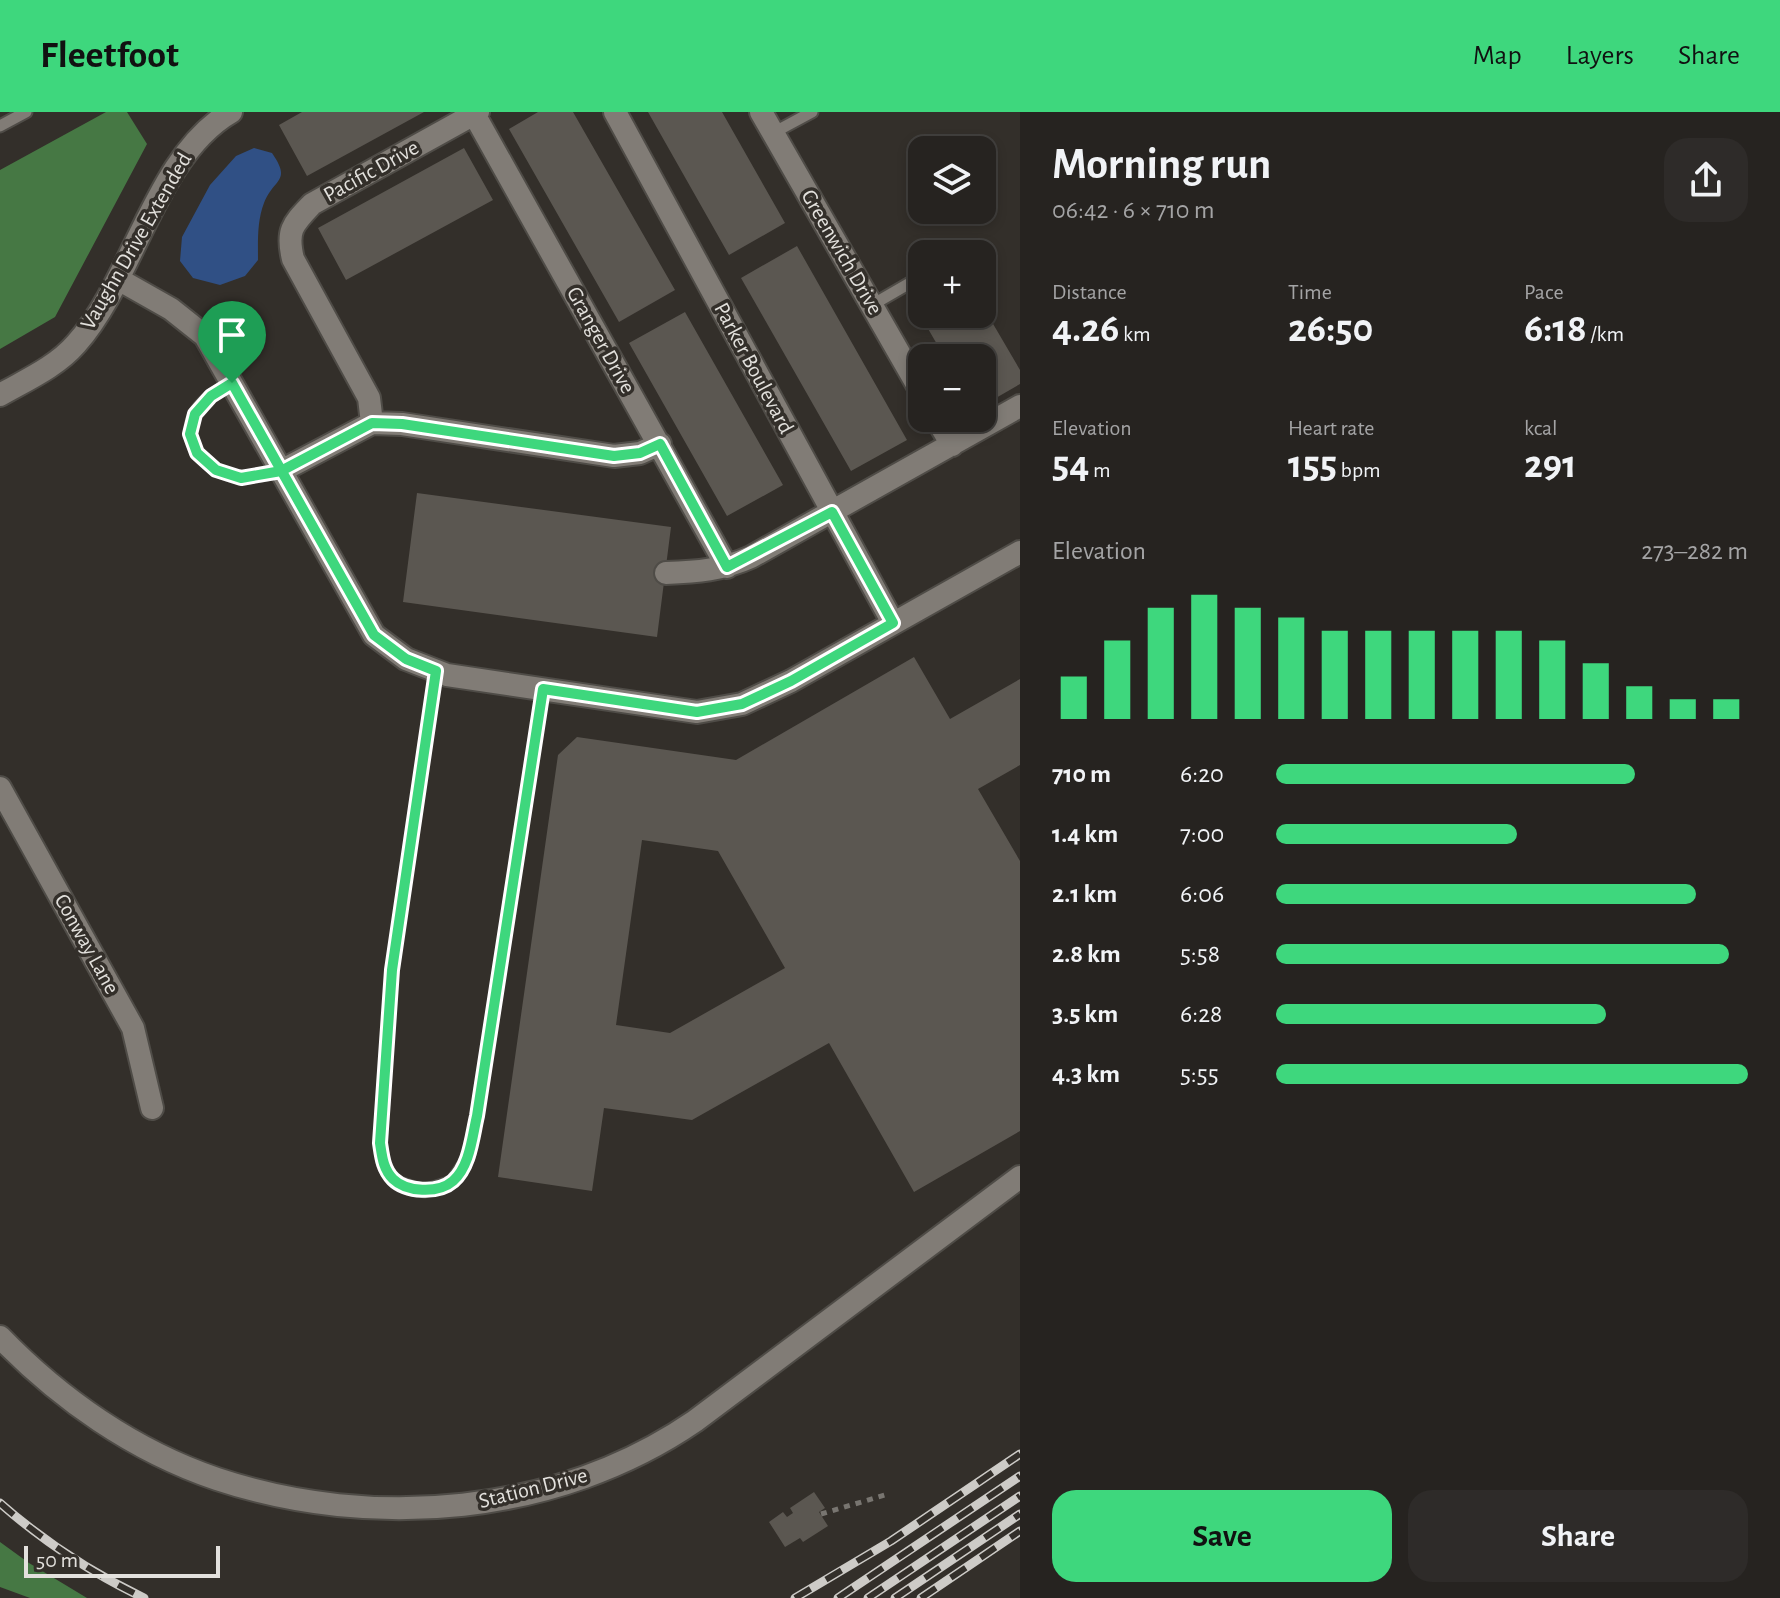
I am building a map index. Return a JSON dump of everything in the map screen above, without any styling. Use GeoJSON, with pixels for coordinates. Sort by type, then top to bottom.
{"type":"FeatureCollection","features":[{"type":"Feature","properties":{"kind":"street","name":"Vaughn Drive Extended"},"geometry":{"type":"LineString","coordinates":[[0,395],[42,372],[75,346],[98,316],[177,165],[194,141],[231,112]]}},
{"type":"Feature","properties":{"kind":"street","name":"Parker Boulevard"},"geometry":{"type":"LineString","coordinates":[[615,112],[893,623]]}},
{"type":"Feature","properties":{"kind":"street","name":"Greenwich Drive"},"geometry":{"type":"LineString","coordinates":[[761,112],[908,368]]}},
{"type":"Feature","properties":{"kind":"street","name":"Pacific Drive"},"geometry":{"type":"LineString","coordinates":[[372,423],[369,398],[293,259],[289,240],[294,223],[312,204],[476,113]]}},
{"type":"Feature","properties":{"kind":"street","name":"Granger Drive"},"geometry":{"type":"LineString","coordinates":[[476,113],[727,567]]}},
{"type":"Feature","properties":{"kind":"street"},"geometry":{"type":"LineString","coordinates":[[118,279],[171,309],[205,336],[374,635],[406,659],[447,675],[697,712],[742,704],[791,681],[1020,552]]}},
{"type":"Feature","properties":{"kind":"street"},"geometry":{"type":"LineString","coordinates":[[666,573],[706,572],[727,567],[1020,406]]}},
{"type":"Feature","properties":{"kind":"street"},"geometry":{"type":"LineString","coordinates":[[281,471],[372,423],[402,424],[614,456],[640,453],[660,444]]}},
{"type":"Feature","properties":{"kind":"street"},"geometry":{"type":"LineString","coordinates":[[944,432],[952,445]]}},
{"type":"Feature","properties":{"kind":"street","name":"Conway Lane"},"geometry":{"type":"LineString","coordinates":[[0,788],[133,1028],[152,1108]]}},
{"type":"Feature","properties":{"kind":"street","name":"Station Drive"},"geometry":{"type":"LineString","coordinates":[[0,1337],[51,1384],[101,1422],[156,1453],[215,1478],[296,1499],[363,1507],[431,1507],[486,1502],[586,1477],[647,1451],[695,1421],[1020,1177]]}},
{"type":"Feature","properties":{"kind":"lane"},"geometry":{"type":"LineString","coordinates":[[0,126],[26,112]]}},
{"type":"Feature","properties":{"kind":"lane"},"geometry":{"type":"LineString","coordinates":[[773,133],[812,112]]}},
{"type":"Feature","properties":{"kind":"lane"},"geometry":{"type":"LineString","coordinates":[[872,305],[908,284]]}},
{"type":"Feature","properties":{"kind":"lane"},"geometry":{"type":"LineString","coordinates":[[232,383],[211,396],[195,414],[190,434],[197,453],[216,470],[241,478],[281,471]]}},
{"type":"Feature","properties":{"kind":"lane"},"geometry":{"type":"LineString","coordinates":[[436,671],[392,970],[380,1143],[384,1166],[394,1181],[424,1191],[452,1182],[468,1158],[480,1100],[543,689]]}},
{"type":"Feature","properties":{"kind":"path"},"geometry":{"type":"LineString","coordinates":[[821,1514],[885,1495]]}},
{"type":"Feature","properties":{"kind":"green space"},"geometry":{"type":"Polygon","coordinates":[[[106,112],[127,112],[147,144],[55,317],[0,349],[0,170],[106,112]]]}},
{"type":"Feature","properties":{"kind":"green space"},"geometry":{"type":"Polygon","coordinates":[[[0,1542],[87,1598],[30,1598],[0,1587],[0,1542]]]}},
{"type":"Feature","properties":{"kind":"water"},"geometry":{"type":"Polygon","coordinates":[[[254,148],[272,153],[281,170],[279,180],[262,210],[258,260],[245,276],[220,285],[193,278],[180,261],[182,237],[210,185],[236,156],[254,148]]]}},
{"type":"Feature","properties":{"kind":"building"},"geometry":{"type":"Polygon","coordinates":[[[302,112],[424,112],[307,176],[279,125],[302,112]]]}},
{"type":"Feature","properties":{"kind":"building"},"geometry":{"type":"Polygon","coordinates":[[[538,112],[573,112],[675,290],[619,322],[509,129],[538,112]]]}},
{"type":"Feature","properties":{"kind":"building"},"geometry":{"type":"Polygon","coordinates":[[[648,112],[722,112],[785,223],[729,255],[648,112]]]}},
{"type":"Feature","properties":{"kind":"building"},"geometry":{"type":"Polygon","coordinates":[[[464,148],[493,200],[346,280],[318,228],[464,148]]]}},
{"type":"Feature","properties":{"kind":"building"},"geometry":{"type":"Polygon","coordinates":[[[797,246],[907,440],[851,471],[741,278],[797,246]]]}},
{"type":"Feature","properties":{"kind":"building"},"geometry":{"type":"Polygon","coordinates":[[[685,312],[783,485],[727,516],[629,343],[685,312]]]}},
{"type":"Feature","properties":{"kind":"building"},"geometry":{"type":"Polygon","coordinates":[[[928,328],[995,328],[1020,370],[1020,384],[996,398],[996,344],[937,344],[928,328]]]}},
{"type":"Feature","properties":{"kind":"building"},"geometry":{"type":"Polygon","coordinates":[[[417,493],[671,527],[657,637],[403,602],[417,493]]]}},
{"type":"Feature","properties":{"kind":"building"},"geometry":{"type":"Polygon","coordinates":[[[914,657],[950,719],[1020,679],[1020,765],[978,789],[1020,861],[1020,1131],[914,1192],[829,1043],[692,1120],[604,1108],[592,1191],[498,1177],[558,755],[577,737],[736,760],[914,657]],[[642,840],[616,1025],[670,1033],[785,968],[718,851],[642,840]]]}},
{"type":"Feature","properties":{"kind":"building"},"geometry":{"type":"Polygon","coordinates":[[[814,1492],[825,1508],[819,1512],[828,1526],[803,1542],[800,1538],[785,1547],[769,1522],[783,1512],[787,1517],[793,1513],[790,1508],[814,1492]]]}},
{"type":"Feature","properties":{"kind":"railway"},"geometry":{"type":"LineString","coordinates":[[795,1598],[891,1541],[1020,1454]]}},
{"type":"Feature","properties":{"kind":"railway"},"geometry":{"type":"LineString","coordinates":[[838,1598],[1020,1476]]}},
{"type":"Feature","properties":{"kind":"railway"},"geometry":{"type":"LineString","coordinates":[[868,1598],[1020,1496]]}},
{"type":"Feature","properties":{"kind":"railway"},"geometry":{"type":"LineString","coordinates":[[0,1503],[69,1555],[144,1598]]}},
{"type":"Feature","properties":{"kind":"railway"},"geometry":{"type":"LineString","coordinates":[[895,1598],[1020,1514]]}},
{"type":"Feature","properties":{"kind":"railway"},"geometry":{"type":"LineString","coordinates":[[921,1598],[1020,1531]]}},
{"type":"Feature","properties":{"kind":"route"},"geometry":{"type":"LineString","coordinates":[[232,383],[211,396],[195,414],[190,434],[197,453],[216,470],[241,478],[281,471],[372,423],[402,424],[614,456],[640,453],[660,444],[727,567],[832,512],[893,623],[791,681],[742,704],[697,712],[543,689],[468,1158],[452,1182],[424,1191],[394,1181],[384,1166],[380,1143],[392,970],[436,671],[406,659],[374,635],[281,471],[232,383]]}}]}
